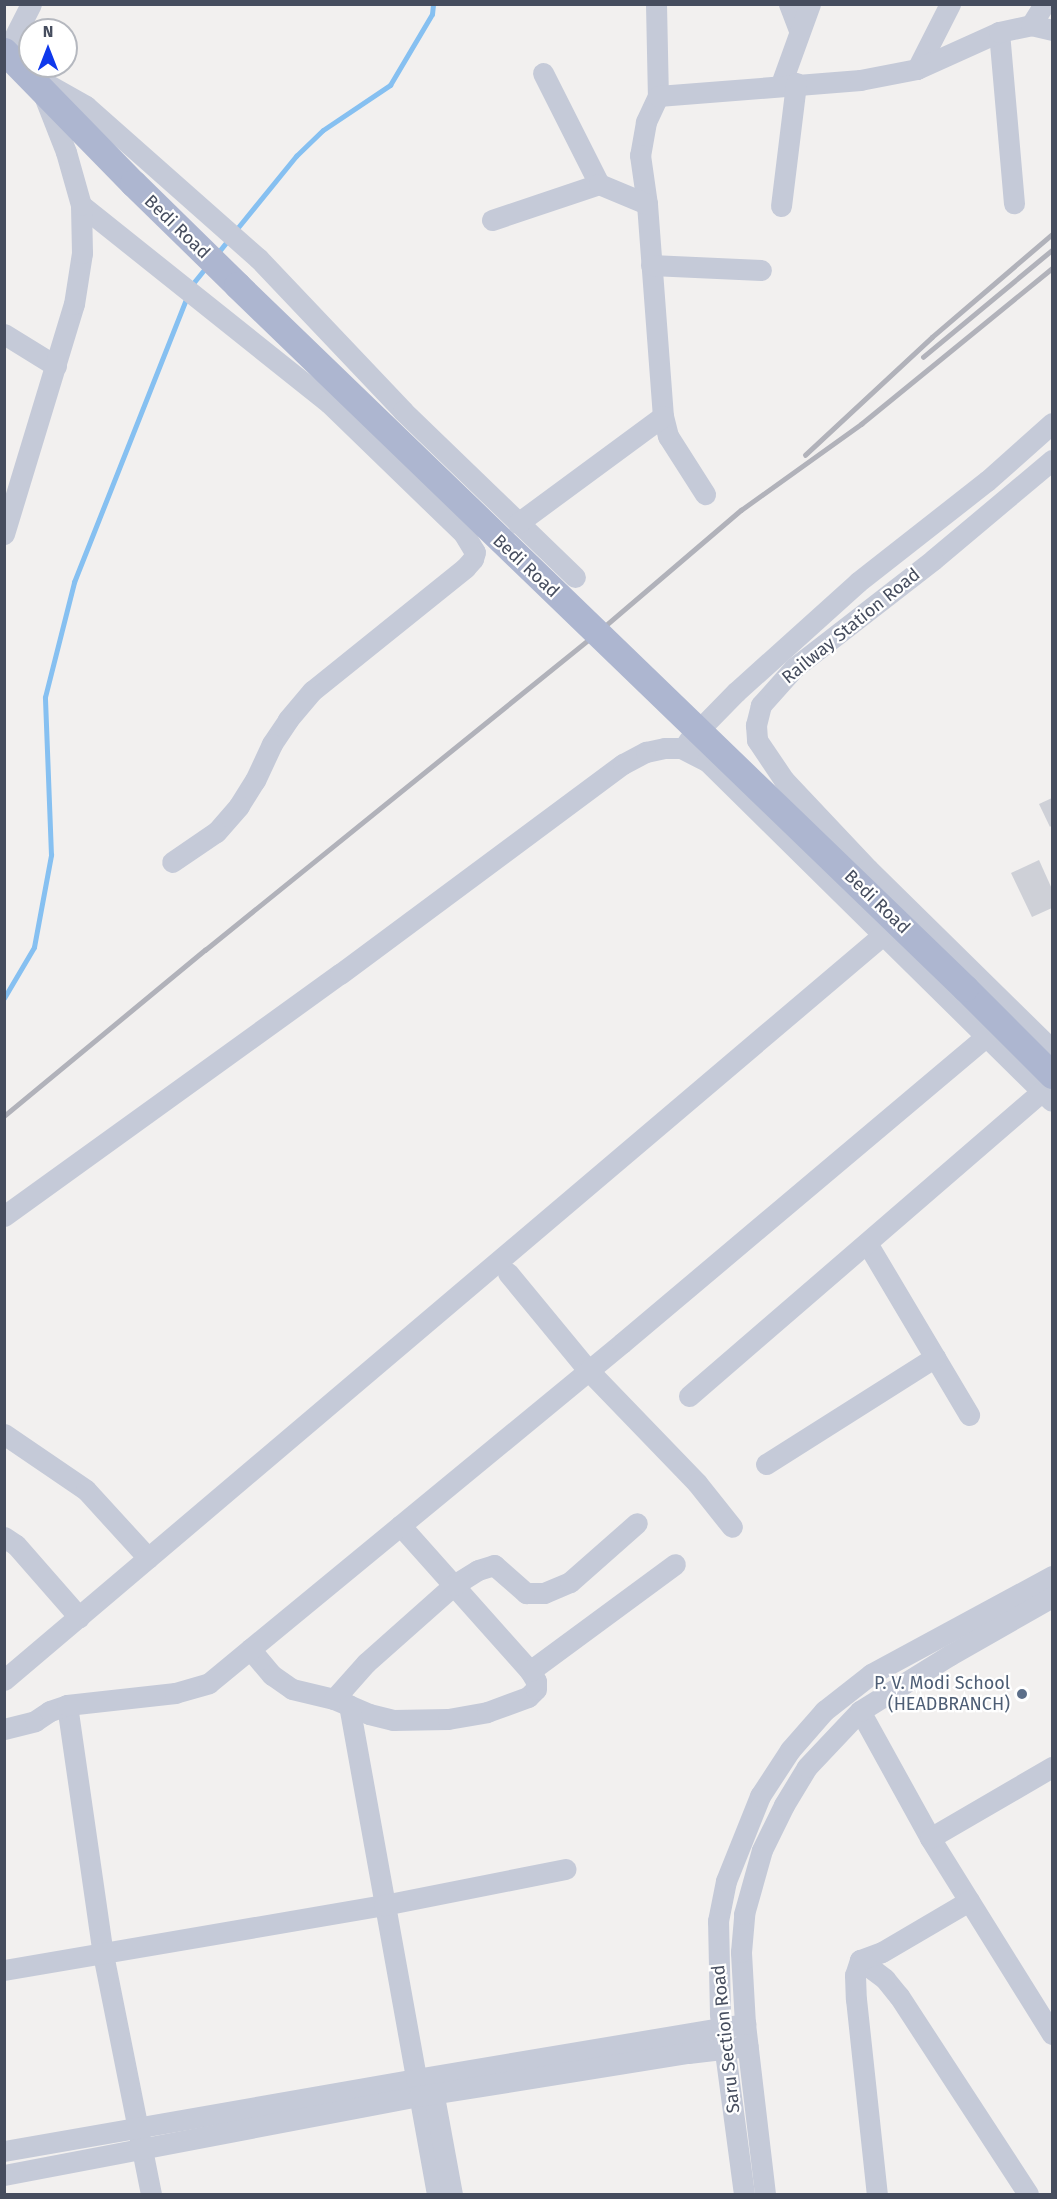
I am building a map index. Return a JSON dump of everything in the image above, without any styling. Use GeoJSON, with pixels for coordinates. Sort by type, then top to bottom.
{"type":"FeatureCollection","features":[{"type":"Feature","properties":{"kind":"main road","name":"Bedi Road"},"geometry":{"type":"LineString","coordinates":[[5,53],[464,506],[724,754],[1049,1089]]}},
{"type":"Feature","properties":{"kind":"street"},"geometry":{"type":"LineString","coordinates":[[5,53],[31,4]]}},
{"type":"Feature","properties":{"kind":"street"},"geometry":{"type":"LineString","coordinates":[[656,4],[658,96],[646,122],[640,155],[647,204],[663,416],[668,436],[705,494]]}},
{"type":"Feature","properties":{"kind":"street"},"geometry":{"type":"LineString","coordinates":[[789,4],[799,30]]}},
{"type":"Feature","properties":{"kind":"street"},"geometry":{"type":"LineString","coordinates":[[781,206],[789,84],[799,30],[810,4]]}},
{"type":"Feature","properties":{"kind":"street"},"geometry":{"type":"LineString","coordinates":[[917,69],[950,4]]}},
{"type":"Feature","properties":{"kind":"street"},"geometry":{"type":"LineString","coordinates":[[1031,25],[1044,4]]}},
{"type":"Feature","properties":{"kind":"street"},"geometry":{"type":"LineString","coordinates":[[658,96],[860,80],[917,69],[999,32],[1031,25],[1053,30]]}},
{"type":"Feature","properties":{"kind":"street"},"geometry":{"type":"LineString","coordinates":[[999,32],[1014,203]]}},
{"type":"Feature","properties":{"kind":"street"},"geometry":{"type":"LineString","coordinates":[[543,72],[599,184],[647,204]]}},
{"type":"Feature","properties":{"kind":"street"},"geometry":{"type":"LineString","coordinates":[[34,82],[86,106],[176,183],[258,258],[403,411],[575,577]]}},
{"type":"Feature","properties":{"kind":"street"},"geometry":{"type":"LineString","coordinates":[[4,534],[74,304],[82,253],[81,205],[66,152],[34,82]]}},
{"type":"Feature","properties":{"kind":"street"},"geometry":{"type":"LineString","coordinates":[[492,220],[599,184]]}},
{"type":"Feature","properties":{"kind":"street"},"geometry":{"type":"LineString","coordinates":[[81,205],[329,403],[464,534],[476,552],[473,560],[465,568],[312,691],[272,744],[255,780],[239,806],[216,832],[172,862]]}},
{"type":"Feature","properties":{"kind":"street"},"geometry":{"type":"LineString","coordinates":[[651,265],[761,270]]}},
{"type":"Feature","properties":{"kind":"street"},"geometry":{"type":"LineString","coordinates":[[4,334],[56,366]]}},
{"type":"Feature","properties":{"kind":"street"},"geometry":{"type":"LineString","coordinates":[[518,522],[663,416]]}},
{"type":"Feature","properties":{"kind":"street","name":"Railway Station Road"},"geometry":{"type":"LineString","coordinates":[[681,748],[736,693],[858,582],[987,481],[1053,423]]}},
{"type":"Feature","properties":{"kind":"street","name":"Railway Station Road"},"geometry":{"type":"LineString","coordinates":[[1053,460],[933,560],[794,668],[761,705],[756,725],[757,740],[784,780],[868,869],[1053,1050]]}},
{"type":"Feature","properties":{"kind":"street"},"geometry":{"type":"LineString","coordinates":[[4,1216],[340,974],[623,764],[646,752],[681,748],[707,761],[986,1036],[1049,1089],[689,1396]]}},
{"type":"Feature","properties":{"kind":"street"},"geometry":{"type":"LineString","coordinates":[[4,1680],[884,934]]}},
{"type":"Feature","properties":{"kind":"street"},"geometry":{"type":"LineString","coordinates":[[4,1729],[34,1721],[67,1705],[175,1693],[209,1683],[588,1370],[986,1036]]}},
{"type":"Feature","properties":{"kind":"street"},"geometry":{"type":"LineString","coordinates":[[867,1243],[969,1415]]}},
{"type":"Feature","properties":{"kind":"street"},"geometry":{"type":"LineString","coordinates":[[508,1273],[588,1370],[697,1483],[732,1527]]}},
{"type":"Feature","properties":{"kind":"street"},"geometry":{"type":"LineString","coordinates":[[766,1464],[935,1357]]}},
{"type":"Feature","properties":{"kind":"street"},"geometry":{"type":"LineString","coordinates":[[4,1434],[86,1491],[148,1558]]}},
{"type":"Feature","properties":{"kind":"street"},"geometry":{"type":"LineString","coordinates":[[452,2194],[425,2086],[391,1904],[348,1705],[366,1663],[454,1585],[478,1570],[494,1565],[526,1593],[557,1589],[570,1582],[637,1523]]}},
{"type":"Feature","properties":{"kind":"street"},"geometry":{"type":"LineString","coordinates":[[400,1525],[533,1676],[548,1702]]}},
{"type":"Feature","properties":{"kind":"street"},"geometry":{"type":"LineString","coordinates":[[4,1537],[16,1545],[79,1617]]}},
{"type":"Feature","properties":{"kind":"street"},"geometry":{"type":"LineString","coordinates":[[533,1676],[675,1564]]}},
{"type":"Feature","properties":{"kind":"street","name":"Saru Section Road"},"geometry":{"type":"LineString","coordinates":[[744,2194],[723,2038],[717,1966],[718,1921],[726,1881],[760,1796],[790,1750],[824,1712],[871,1674],[1053,1576]]}},
{"type":"Feature","properties":{"kind":"street","name":"Saru Section Road"},"geometry":{"type":"LineString","coordinates":[[765,2194],[745,2024],[741,1942],[744,1914],[758,1861],[784,1805],[807,1767],[860,1711],[950,1654],[1053,1597]]}},
{"type":"Feature","properties":{"kind":"street"},"geometry":{"type":"LineString","coordinates":[[250,1649],[272,1675],[292,1689],[393,1720],[415,1721],[487,1712],[528,1697],[536,1689],[533,1676]]}},
{"type":"Feature","properties":{"kind":"street"},"geometry":{"type":"LineString","coordinates":[[67,1705],[103,1954],[151,2194]]}},
{"type":"Feature","properties":{"kind":"street"},"geometry":{"type":"LineString","coordinates":[[860,1711],[930,1838],[1053,2034]]}},
{"type":"Feature","properties":{"kind":"street"},"geometry":{"type":"LineString","coordinates":[[930,1838],[1050,1773]]}},
{"type":"Feature","properties":{"kind":"street"},"geometry":{"type":"LineString","coordinates":[[4,1970],[391,1904],[565,1869]]}},
{"type":"Feature","properties":{"kind":"street"},"geometry":{"type":"LineString","coordinates":[[860,1960],[882,1952],[969,1901]]}},
{"type":"Feature","properties":{"kind":"street"},"geometry":{"type":"LineString","coordinates":[[860,1960],[855,1975],[856,1999],[877,2194]]}},
{"type":"Feature","properties":{"kind":"street"},"geometry":{"type":"LineString","coordinates":[[860,1960],[885,1979],[899,1996],[1028,2194]]}},
{"type":"Feature","properties":{"kind":"street"},"geometry":{"type":"LineString","coordinates":[[4,2151],[136,2127],[425,2086],[723,2038],[745,2024]]}},
{"type":"Feature","properties":{"kind":"street"},"geometry":{"type":"LineString","coordinates":[[723,2038],[748,2046]]}},
{"type":"Feature","properties":{"kind":"street"},"geometry":{"type":"LineString","coordinates":[[4,2175],[141,2148],[425,2086]]}},
{"type":"Feature","properties":{"kind":"street"},"geometry":{"type":"LineString","coordinates":[[425,2086],[437,2194]]}},
{"type":"Feature","properties":{"kind":"building"},"geometry":{"type":"Polygon","coordinates":[[[1052,798],[1052,825],[1050,827],[1039,804],[1052,798]]]}},
{"type":"Feature","properties":{"kind":"building"},"geometry":{"type":"Polygon","coordinates":[[[1039,860],[1052,889],[1052,908],[1032,917],[1011,873],[1039,860]]]}},
{"type":"Feature","properties":{"kind":"waterway"},"geometry":{"type":"LineString","coordinates":[[235,231],[296,156],[323,130],[390,85],[432,14],[433,4]]}},
{"type":"Feature","properties":{"kind":"waterway"},"geometry":{"type":"LineString","coordinates":[[216,255],[229,239]]}},
{"type":"Feature","properties":{"kind":"waterway"},"geometry":{"type":"LineString","coordinates":[[190,287],[206,267]]}},
{"type":"Feature","properties":{"kind":"waterway"},"geometry":{"type":"LineString","coordinates":[[4,998],[34,947],[51,855],[45,697],[74,582],[187,296]]}},
{"type":"Feature","properties":{"kind":"railway"},"geometry":{"type":"LineString","coordinates":[[805,455],[932,337],[1052,234]]}},
{"type":"Feature","properties":{"kind":"railway"},"geometry":{"type":"LineString","coordinates":[[923,357],[1052,250]]}},
{"type":"Feature","properties":{"kind":"railway"},"geometry":{"type":"LineString","coordinates":[[4,1116],[598,632],[741,510],[861,424],[1052,268]]}},
{"type":"Feature","properties":{"kind":"place","name":"P. V. Modi School (HEADBRANCH)"},"geometry":{"type":"Point","coordinates":[1022,1694]}}]}
